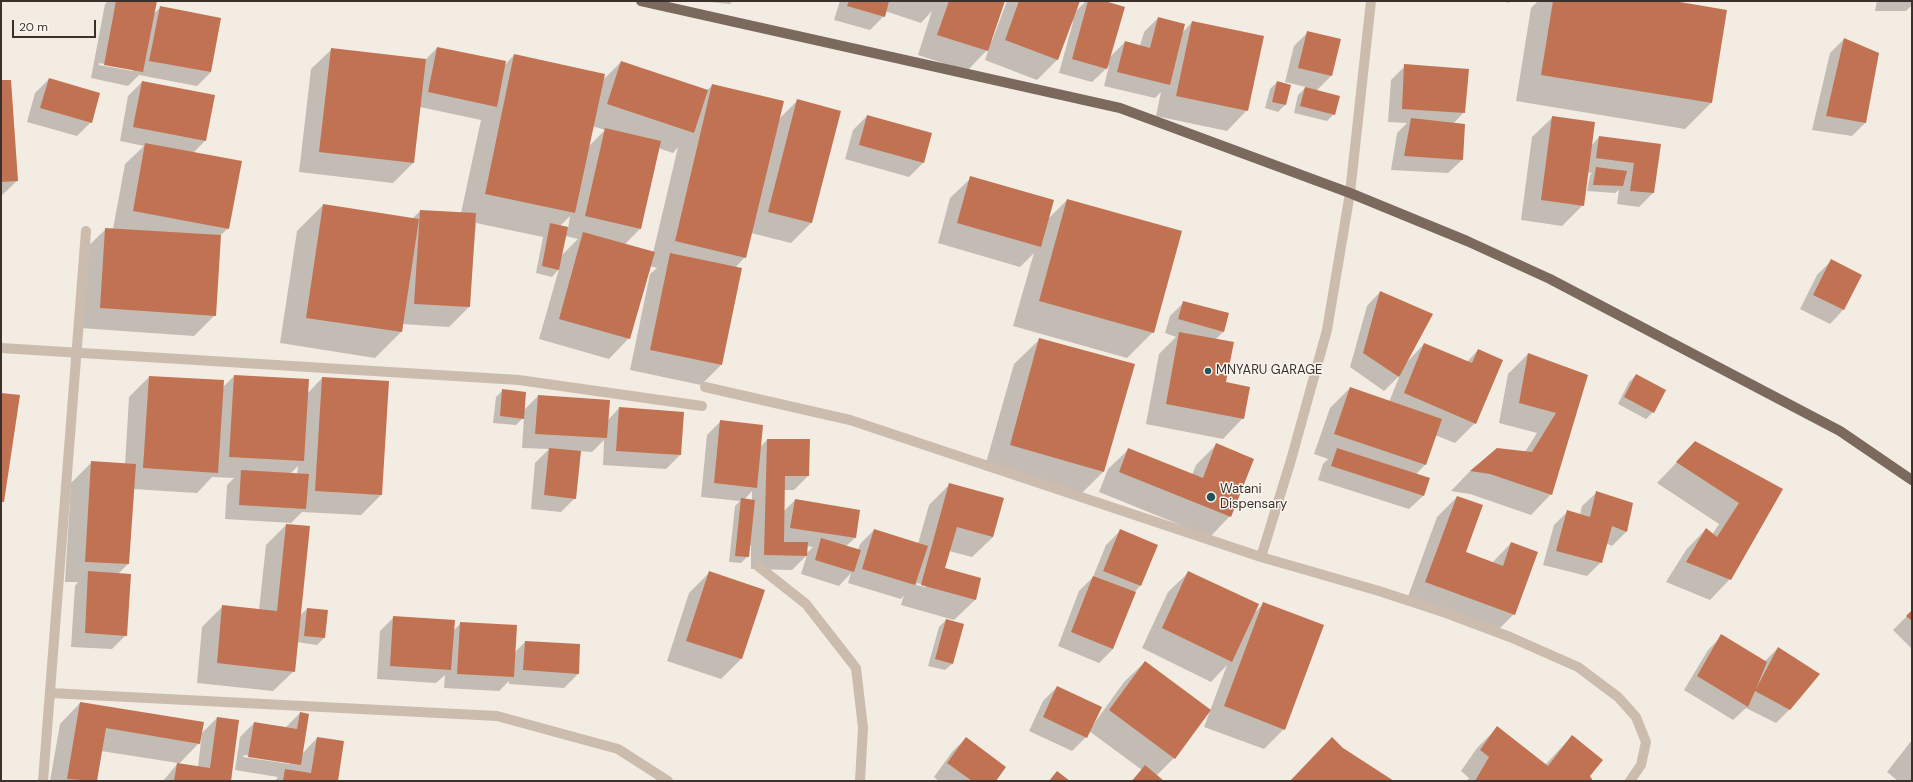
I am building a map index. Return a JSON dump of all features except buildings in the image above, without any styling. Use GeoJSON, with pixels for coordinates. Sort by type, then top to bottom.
{"type":"FeatureCollection","features":[{"type":"Feature","properties":{"kind":"main road"},"geometry":{"type":"LineString","coordinates":[[641,1],[1120,108],[1350,193],[1467,241],[1550,278],[1840,431],[1912,480]]}},
{"type":"Feature","properties":{"kind":"street"},"geometry":{"type":"LineString","coordinates":[[1261,557],[1291,460],[1327,330],[1350,193],[1371,1]]}},
{"type":"Feature","properties":{"kind":"street"},"geometry":{"type":"LineString","coordinates":[[43,781],[86,231]]}},
{"type":"Feature","properties":{"kind":"street"},"geometry":{"type":"LineString","coordinates":[[1,348],[519,380],[702,406]]}},
{"type":"Feature","properties":{"kind":"street"},"geometry":{"type":"LineString","coordinates":[[705,387],[850,420],[1261,557],[1379,591],[1446,613],[1510,637],[1578,667],[1618,697],[1636,717],[1646,742],[1641,765],[1630,781]]}},
{"type":"Feature","properties":{"kind":"street"},"geometry":{"type":"LineString","coordinates":[[758,566],[806,604],[856,668],[863,728],[860,781]]}},
{"type":"Feature","properties":{"kind":"street"},"geometry":{"type":"LineString","coordinates":[[50,693],[497,716],[618,749],[668,781]]}},
{"type":"Feature","properties":{"kind":"place","name":"MNYARU GARAGE"},"geometry":{"type":"Point","coordinates":[1208,371]}},
{"type":"Feature","properties":{"kind":"place","name":"Watani Dispensary"},"geometry":{"type":"Point","coordinates":[1211,497]}}]}
